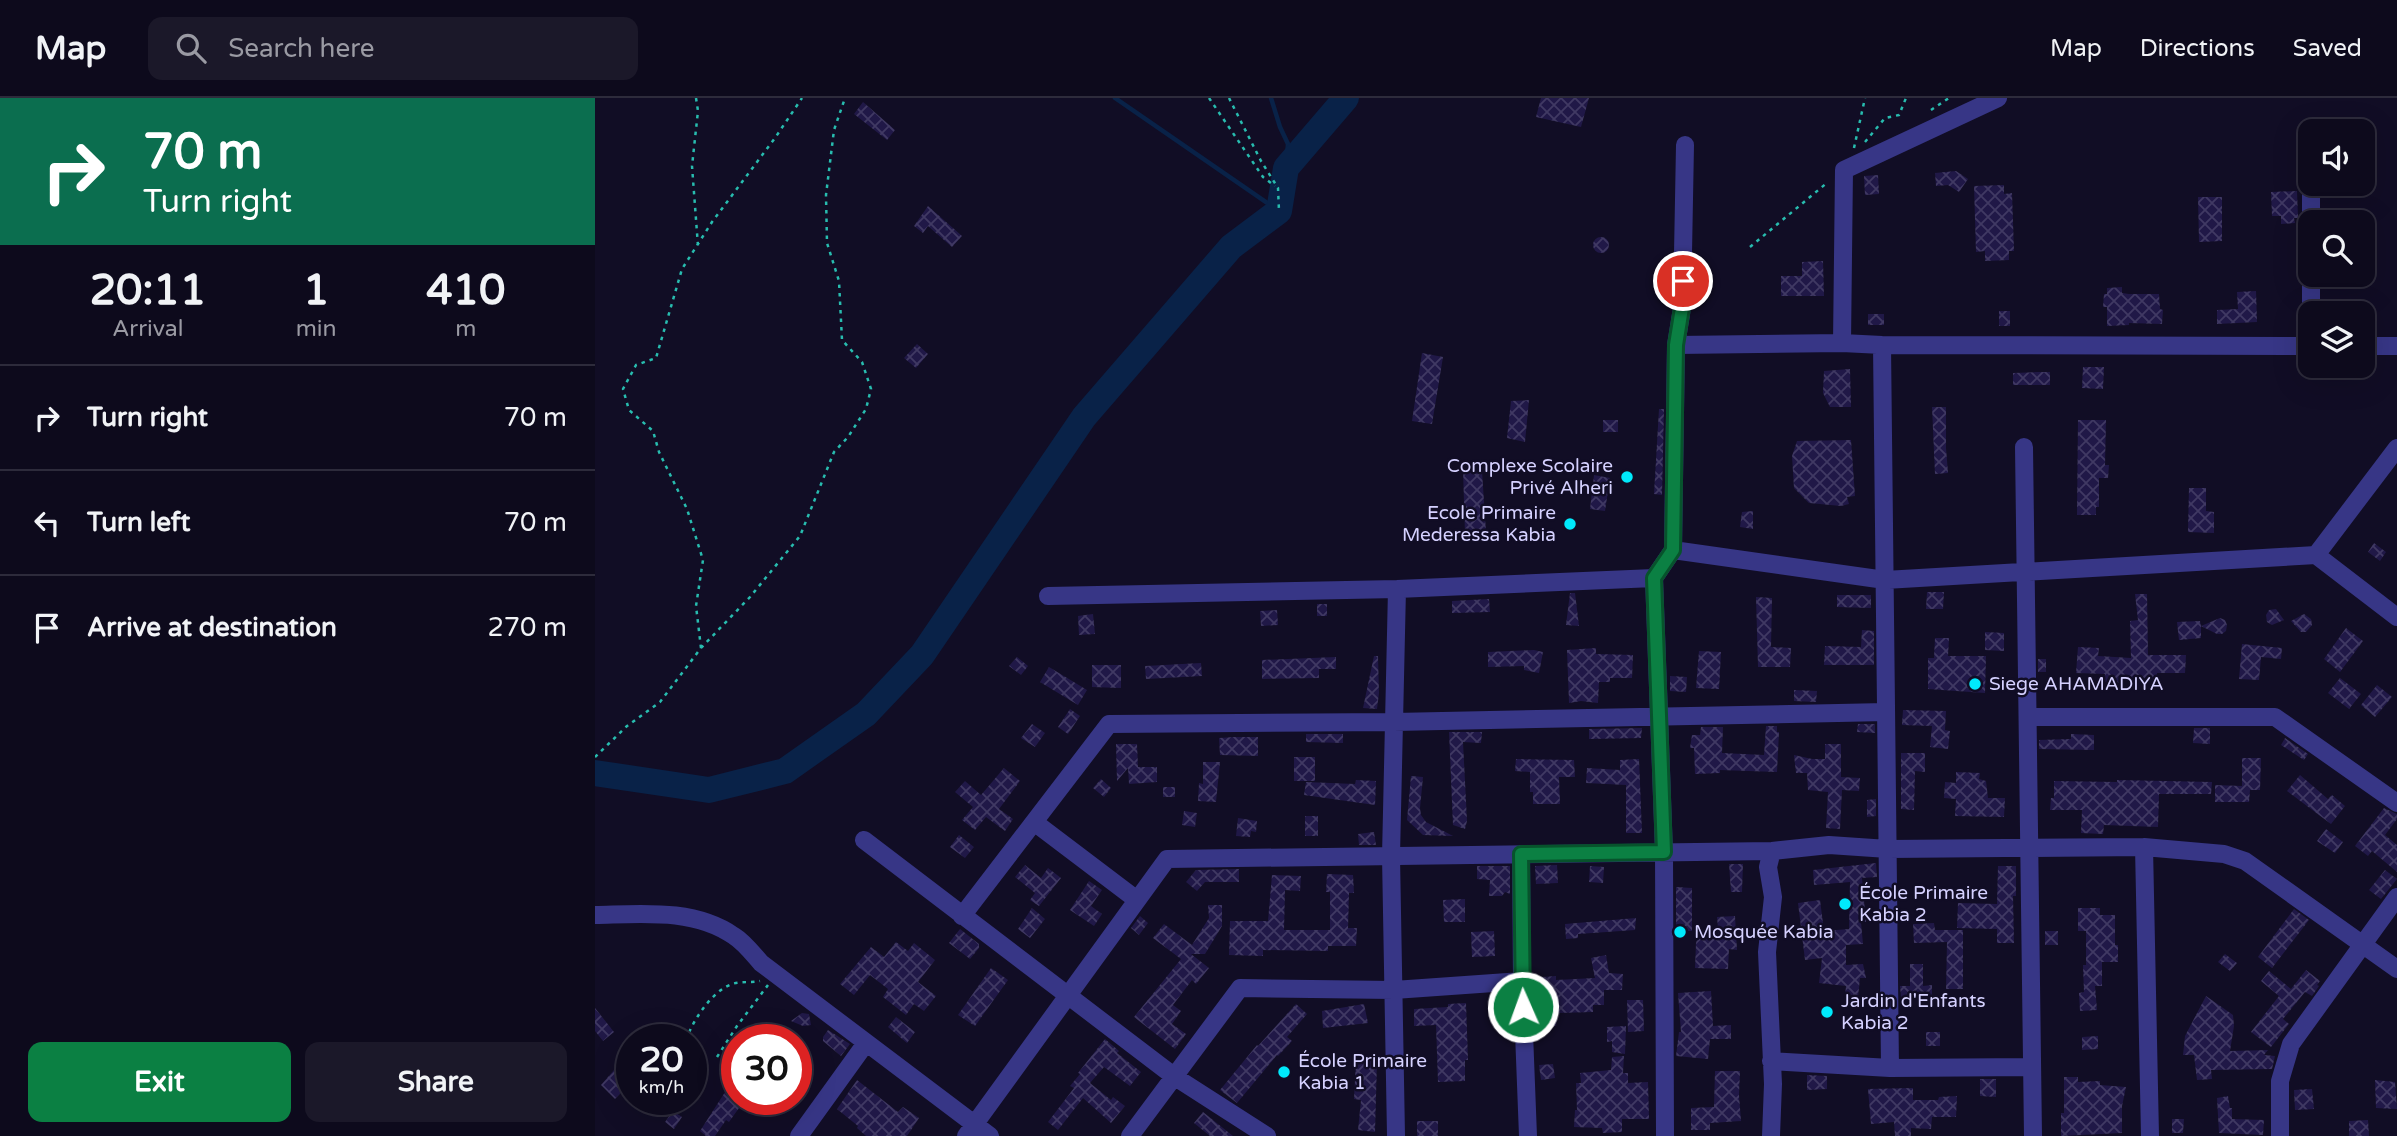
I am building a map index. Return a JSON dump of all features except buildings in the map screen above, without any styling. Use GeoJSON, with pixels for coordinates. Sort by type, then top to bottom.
{"type":"FeatureCollection","features":[{"type":"Feature","properties":{"kind":"street"},"geometry":{"type":"LineString","coordinates":[[1842,343],[1844,170],[1998,98]]}},
{"type":"Feature","properties":{"kind":"street"},"geometry":{"type":"LineString","coordinates":[[1665,1136],[1664,852],[1654,578],[1673,550],[1676,345],[1682,308],[1685,145]]}},
{"type":"Feature","properties":{"kind":"street"},"geometry":{"type":"LineString","coordinates":[[1676,345],[1842,343],[2298,346]]}},
{"type":"Feature","properties":{"kind":"street"},"geometry":{"type":"LineString","coordinates":[[1882,345],[1890,1068]]}},
{"type":"Feature","properties":{"kind":"street"},"geometry":{"type":"LineString","coordinates":[[2375,346],[2397,346]]}},
{"type":"Feature","properties":{"kind":"street"},"geometry":{"type":"LineString","coordinates":[[2024,446],[2033,1136]]}},
{"type":"Feature","properties":{"kind":"street"},"geometry":{"type":"LineString","coordinates":[[2316,555],[2397,448]]}},
{"type":"Feature","properties":{"kind":"street"},"geometry":{"type":"LineString","coordinates":[[1673,550],[1885,580],[2316,555],[2397,617]]}},
{"type":"Feature","properties":{"kind":"street"},"geometry":{"type":"LineString","coordinates":[[1048,596],[1397,589],[1654,578]]}},
{"type":"Feature","properties":{"kind":"street"},"geometry":{"type":"LineString","coordinates":[[1396,1136],[1391,856],[1397,589]]}},
{"type":"Feature","properties":{"kind":"street"},"geometry":{"type":"LineString","coordinates":[[962,916],[1109,724],[1394,722],[1886,712]]}},
{"type":"Feature","properties":{"kind":"street"},"geometry":{"type":"LineString","coordinates":[[2028,717],[2275,717],[2397,803]]}},
{"type":"Feature","properties":{"kind":"street"},"geometry":{"type":"LineString","coordinates":[[1034,822],[1137,900]]}},
{"type":"Feature","properties":{"kind":"street"},"geometry":{"type":"LineString","coordinates":[[864,840],[1175,1077],[1267,1136]]}},
{"type":"Feature","properties":{"kind":"street"},"geometry":{"type":"LineString","coordinates":[[970,1130],[1167,859],[1772,851],[1829,845],[1888,849],[2144,847],[2224,853],[2245,862],[2397,969]]}},
{"type":"Feature","properties":{"kind":"street"},"geometry":{"type":"LineString","coordinates":[[2144,847],[2150,1136]]}},
{"type":"Feature","properties":{"kind":"street"},"geometry":{"type":"LineString","coordinates":[[1771,1136],[1773,1084],[1767,952],[1773,897],[1768,867],[1772,851]]}},
{"type":"Feature","properties":{"kind":"street"},"geometry":{"type":"LineString","coordinates":[[1521,854],[1522,981],[1528,1136]]}},
{"type":"Feature","properties":{"kind":"street"},"geometry":{"type":"LineString","coordinates":[[2280,1136],[2280,1082],[2291,1044],[2397,897]]}},
{"type":"Feature","properties":{"kind":"street"},"geometry":{"type":"LineString","coordinates":[[595,915],[665,914],[707,922],[735,936],[761,963],[866,1043],[970,1130],[990,1136]]}},
{"type":"Feature","properties":{"kind":"street"},"geometry":{"type":"LineString","coordinates":[[1130,1136],[1240,988],[1394,990],[1522,981]]}},
{"type":"Feature","properties":{"kind":"street"},"geometry":{"type":"LineString","coordinates":[[799,1136],[866,1043]]}},
{"type":"Feature","properties":{"kind":"street"},"geometry":{"type":"LineString","coordinates":[[1771,1061],[1890,1068],[2032,1067]]}},
{"type":"Feature","properties":{"kind":"path"},"geometry":{"type":"LineString","coordinates":[[696,98],[698,111],[692,166],[698,246]]}},
{"type":"Feature","properties":{"kind":"path"},"geometry":{"type":"LineString","coordinates":[[701,649],[696,606],[702,560],[687,509],[659,452],[653,432],[629,410],[622,389],[636,365],[656,358],[682,269],[712,222],[802,98]]}},
{"type":"Feature","properties":{"kind":"path"},"geometry":{"type":"LineString","coordinates":[[595,757],[627,726],[660,702],[701,649],[750,597],[800,536],[834,452],[848,437],[866,409],[871,389],[862,362],[842,340],[839,281],[827,243],[827,182],[834,130],[845,98]]}},
{"type":"Feature","properties":{"kind":"path"},"geometry":{"type":"LineString","coordinates":[[1209,98],[1262,177],[1278,188]]}},
{"type":"Feature","properties":{"kind":"path"},"geometry":{"type":"LineString","coordinates":[[1229,98],[1278,188],[1279,211]]}},
{"type":"Feature","properties":{"kind":"path"},"geometry":{"type":"LineString","coordinates":[[1844,170],[1851,158],[1865,98]]}},
{"type":"Feature","properties":{"kind":"path"},"geometry":{"type":"LineString","coordinates":[[1750,247],[1844,170],[1885,118],[1899,115],[1906,98]]}},
{"type":"Feature","properties":{"kind":"path"},"geometry":{"type":"LineString","coordinates":[[693,1024],[705,1005],[730,984],[757,982],[776,974]]}},
{"type":"Feature","properties":{"kind":"path"},"geometry":{"type":"LineString","coordinates":[[717,1057],[776,974]]}},
{"type":"Feature","properties":{"kind":"waterway"},"geometry":{"type":"LineString","coordinates":[[1115,98],[1279,211]]}},
{"type":"Feature","properties":{"kind":"waterway"},"geometry":{"type":"LineString","coordinates":[[1271,98],[1288,144],[1286,168]]}},
{"type":"Feature","properties":{"kind":"waterway"},"geometry":{"type":"LineString","coordinates":[[595,773],[709,790],[785,771],[866,714],[922,655],[1084,417],[1231,247],[1279,211],[1286,168],[1346,98]]}},
{"type":"Feature","properties":{"kind":"place","name":"Complexe Scolaire Privé Alheri"},"geometry":{"type":"Point","coordinates":[1627,477]}},
{"type":"Feature","properties":{"kind":"place","name":"Ecole Primaire Mederessa Kabia"},"geometry":{"type":"Point","coordinates":[1570,524]}},
{"type":"Feature","properties":{"kind":"place","name":"Siege AHAMADIYA"},"geometry":{"type":"Point","coordinates":[1975,684]}},
{"type":"Feature","properties":{"kind":"place","name":"École Primaire Kabia 2"},"geometry":{"type":"Point","coordinates":[1845,904]}},
{"type":"Feature","properties":{"kind":"place","name":"Mosquée Kabia"},"geometry":{"type":"Point","coordinates":[1680,932]}},
{"type":"Feature","properties":{"kind":"place","name":"Jardin d'Enfants Kabia 2"},"geometry":{"type":"Point","coordinates":[1827,1012]}},
{"type":"Feature","properties":{"kind":"place","name":"École Primaire Kabia 1"},"geometry":{"type":"Point","coordinates":[1284,1072]}},
{"type":"Feature","properties":{"kind":"route"},"geometry":{"type":"LineString","coordinates":[[1523,1007],[1521,854],[1664,852],[1654,578],[1673,550],[1676,345],[1683,281]]}}]}
